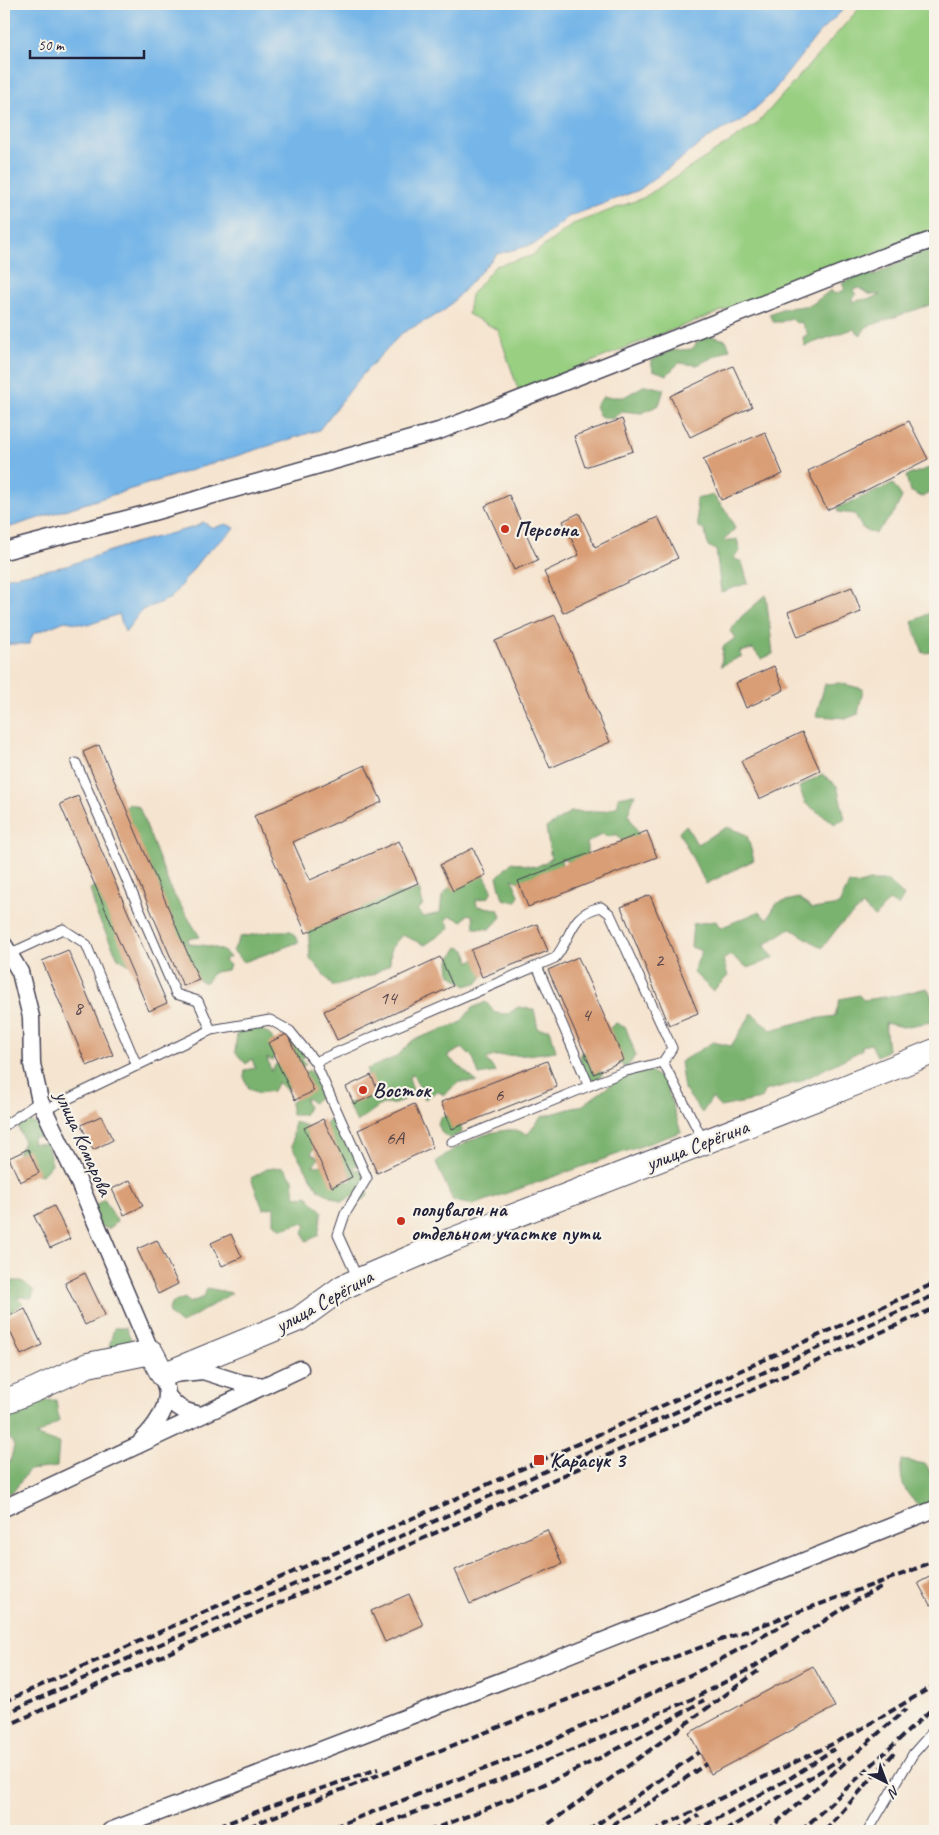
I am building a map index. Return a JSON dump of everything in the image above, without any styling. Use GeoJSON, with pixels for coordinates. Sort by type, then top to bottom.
{"type":"FeatureCollection","features":[{"type":"Feature","properties":{"kind":"street"},"geometry":{"type":"LineString","coordinates":[[4,551],[153,512],[439,431],[885,256],[935,239]]}},
{"type":"Feature","properties":{"kind":"street","name":"улица Комарова"},"geometry":{"type":"LineString","coordinates":[[7,950],[20,972],[31,1017],[32,1064],[42,1105],[80,1185],[151,1352]]}},
{"type":"Feature","properties":{"kind":"street","name":"улица Серёгина"},"geometry":{"type":"LineString","coordinates":[[165,1385],[323,1307],[343,1287],[358,1280],[452,1240],[935,1051]]}},
{"type":"Feature","properties":{"kind":"street"},"geometry":{"type":"LineString","coordinates":[[4,1402],[88,1365],[151,1352],[172,1402],[186,1413],[202,1415]]}},
{"type":"Feature","properties":{"kind":"street"},"geometry":{"type":"LineString","coordinates":[[4,1508],[300,1369]]}},
{"type":"Feature","properties":{"kind":"street"},"geometry":{"type":"LineString","coordinates":[[165,1385],[202,1371],[242,1383],[264,1386]]}},
{"type":"Feature","properties":{"kind":"street"},"geometry":{"type":"LineString","coordinates":[[138,1445],[150,1433],[162,1414],[165,1385]]}},
{"type":"Feature","properties":{"kind":"street"},"geometry":{"type":"LineString","coordinates":[[110,1831],[935,1509]]}},
{"type":"Feature","properties":{"kind":"lane"},"geometry":{"type":"LineString","coordinates":[[76,763],[176,994],[198,1001],[211,1030]]}},
{"type":"Feature","properties":{"kind":"lane"},"geometry":{"type":"LineString","coordinates":[[314,1062],[554,958],[564,947],[575,922],[587,910],[601,907],[610,914],[672,1048],[663,1062],[623,1072],[452,1142]]}},
{"type":"Feature","properties":{"kind":"lane"},"geometry":{"type":"LineString","coordinates":[[7,950],[63,928],[86,944],[136,1066]]}},
{"type":"Feature","properties":{"kind":"lane"},"geometry":{"type":"LineString","coordinates":[[537,966],[588,1086]]}},
{"type":"Feature","properties":{"kind":"lane"},"geometry":{"type":"LineString","coordinates":[[4,1126],[42,1105],[136,1066],[211,1030],[270,1020],[290,1031],[314,1062],[367,1178],[346,1214],[338,1234],[358,1280]]}},
{"type":"Feature","properties":{"kind":"lane"},"geometry":{"type":"LineString","coordinates":[[663,1062],[704,1142]]}},
{"type":"Feature","properties":{"kind":"lane"},"geometry":{"type":"LineString","coordinates":[[868,1831],[913,1754],[935,1729]]}},
{"type":"Feature","properties":{"kind":"green space"},"geometry":{"type":"Polygon","coordinates":[[[863,4],[935,4],[935,230],[630,346],[519,392],[498,330],[468,314],[471,295],[495,266],[531,256],[573,224],[643,198],[757,124],[863,4]]]}},
{"type":"Feature","properties":{"kind":"green space"},"geometry":{"type":"Polygon","coordinates":[[[935,247],[935,303],[866,327],[861,335],[853,329],[804,346],[803,337],[808,334],[801,322],[796,323],[791,318],[781,322],[773,322],[769,314],[781,309],[811,305],[831,290],[834,294],[845,290],[842,283],[868,272],[873,276],[915,254],[935,247]],[[859,288],[853,290],[856,295],[852,299],[853,302],[880,295],[868,294],[859,288]]]}},
{"type":"Feature","properties":{"kind":"green space"},"geometry":{"type":"Polygon","coordinates":[[[704,334],[726,340],[730,349],[697,365],[679,363],[667,375],[653,370],[651,361],[670,351],[692,349],[704,334]]]}},
{"type":"Feature","properties":{"kind":"green space"},"geometry":{"type":"Polygon","coordinates":[[[645,385],[664,389],[659,405],[642,413],[621,411],[613,419],[600,417],[595,406],[603,397],[624,397],[645,385]]]}},
{"type":"Feature","properties":{"kind":"green space"},"geometry":{"type":"Polygon","coordinates":[[[932,467],[935,474],[935,490],[922,497],[910,491],[906,476],[932,467]]]}},
{"type":"Feature","properties":{"kind":"green space"},"geometry":{"type":"Polygon","coordinates":[[[893,484],[902,497],[894,513],[875,534],[862,528],[855,514],[838,512],[837,508],[893,484]]]}},
{"type":"Feature","properties":{"kind":"green space"},"geometry":{"type":"Polygon","coordinates":[[[713,495],[728,514],[735,528],[724,539],[726,541],[737,539],[740,551],[733,558],[742,562],[748,583],[721,592],[716,550],[708,546],[705,531],[698,526],[696,499],[713,495]]]}},
{"type":"Feature","properties":{"kind":"green space"},"geometry":{"type":"Polygon","coordinates":[[[766,595],[773,654],[761,659],[753,649],[739,652],[742,656],[721,666],[723,647],[735,638],[730,631],[742,616],[766,595]]]}},
{"type":"Feature","properties":{"kind":"green space"},"geometry":{"type":"Polygon","coordinates":[[[935,610],[935,652],[923,653],[912,622],[935,610]]]}},
{"type":"Feature","properties":{"kind":"green space"},"geometry":{"type":"Polygon","coordinates":[[[840,683],[863,689],[858,714],[848,718],[816,716],[825,684],[840,683]]]}},
{"type":"Feature","properties":{"kind":"green space"},"geometry":{"type":"Polygon","coordinates":[[[822,774],[837,786],[845,819],[835,824],[805,803],[799,787],[822,774]]]}},
{"type":"Feature","properties":{"kind":"green space"},"geometry":{"type":"Polygon","coordinates":[[[635,794],[628,814],[642,840],[624,845],[617,834],[610,837],[602,834],[587,843],[587,861],[577,865],[561,858],[563,874],[537,890],[512,879],[519,895],[516,902],[503,899],[497,877],[512,862],[536,867],[551,859],[546,828],[571,812],[605,811],[618,806],[618,797],[635,794]]]}},
{"type":"Feature","properties":{"kind":"green space"},"geometry":{"type":"Polygon","coordinates":[[[129,803],[139,807],[171,890],[200,937],[188,939],[189,944],[217,948],[230,957],[223,960],[230,965],[228,970],[214,972],[205,983],[194,978],[121,814],[129,803]]]}},
{"type":"Feature","properties":{"kind":"green space"},"geometry":{"type":"Polygon","coordinates":[[[686,825],[697,844],[727,827],[747,835],[754,860],[706,884],[679,832],[686,825]]]}},
{"type":"Feature","properties":{"kind":"green space"},"geometry":{"type":"Polygon","coordinates":[[[480,867],[492,890],[489,897],[476,900],[477,906],[498,909],[501,917],[490,929],[474,928],[473,916],[468,914],[463,921],[450,916],[446,920],[450,928],[425,945],[402,935],[391,948],[390,964],[372,975],[333,986],[310,958],[308,924],[384,894],[404,894],[419,889],[423,905],[417,910],[424,917],[440,913],[442,896],[455,882],[480,867]]]}},
{"type":"Feature","properties":{"kind":"green space"},"geometry":{"type":"Polygon","coordinates":[[[869,881],[888,881],[904,896],[898,906],[889,901],[875,917],[863,906],[840,925],[822,948],[790,928],[764,945],[774,958],[748,968],[730,955],[723,960],[728,976],[713,991],[693,972],[702,951],[691,947],[693,924],[716,921],[720,928],[758,912],[767,919],[777,903],[799,898],[813,909],[839,905],[849,883],[856,885],[869,881]]]}},
{"type":"Feature","properties":{"kind":"green space"},"geometry":{"type":"Polygon","coordinates":[[[99,883],[133,967],[118,958],[97,915],[90,889],[99,883]]]}},
{"type":"Feature","properties":{"kind":"green space"},"geometry":{"type":"Polygon","coordinates":[[[275,931],[291,931],[299,942],[244,962],[233,951],[240,937],[275,931]]]}},
{"type":"Feature","properties":{"kind":"green space"},"geometry":{"type":"Polygon","coordinates":[[[458,947],[466,950],[469,961],[479,959],[484,973],[479,982],[466,986],[450,974],[449,961],[458,947]]]}},
{"type":"Feature","properties":{"kind":"green space"},"geometry":{"type":"Polygon","coordinates":[[[927,988],[934,1004],[931,1022],[903,1027],[885,1023],[888,1050],[877,1056],[871,1044],[862,1046],[862,1050],[799,1082],[764,1091],[761,1099],[720,1107],[712,1098],[702,1113],[684,1089],[680,1062],[713,1042],[731,1046],[752,1013],[771,1030],[808,1020],[835,1016],[840,999],[859,995],[863,1000],[898,995],[927,988]]]}},
{"type":"Feature","properties":{"kind":"green space"},"geometry":{"type":"Polygon","coordinates":[[[486,1002],[495,1013],[508,1014],[518,1007],[534,1009],[538,1029],[550,1029],[556,1051],[527,1055],[494,1056],[486,1059],[496,1072],[479,1075],[473,1058],[463,1048],[447,1056],[477,1082],[459,1082],[444,1095],[437,1091],[425,1099],[413,1074],[409,1077],[414,1094],[395,1104],[382,1104],[357,1122],[347,1104],[359,1098],[365,1091],[367,1069],[396,1057],[413,1040],[460,1023],[472,1008],[486,1002]]]}},
{"type":"Feature","properties":{"kind":"green space"},"geometry":{"type":"Polygon","coordinates":[[[616,1023],[626,1028],[636,1056],[626,1068],[614,1059],[604,1033],[616,1023]]]}},
{"type":"Feature","properties":{"kind":"green space"},"geometry":{"type":"Polygon","coordinates":[[[254,1026],[266,1032],[273,1039],[273,1061],[267,1058],[271,1071],[275,1065],[282,1062],[282,1057],[294,1037],[307,1054],[302,1058],[306,1064],[298,1070],[302,1074],[309,1070],[316,1076],[320,1098],[313,1103],[307,1098],[305,1100],[308,1107],[304,1115],[292,1115],[290,1103],[304,1093],[291,1081],[287,1091],[278,1082],[273,1091],[259,1093],[249,1089],[244,1077],[245,1070],[255,1068],[252,1059],[246,1064],[235,1052],[237,1033],[254,1026]]]}},
{"type":"Feature","properties":{"kind":"green space"},"geometry":{"type":"Polygon","coordinates":[[[581,1052],[596,1058],[602,1075],[595,1081],[582,1069],[580,1061],[581,1052]]]}},
{"type":"Feature","properties":{"kind":"green space"},"geometry":{"type":"Polygon","coordinates":[[[650,1071],[665,1081],[681,1132],[473,1205],[453,1201],[436,1162],[452,1151],[479,1137],[498,1131],[513,1130],[528,1134],[541,1117],[583,1105],[620,1078],[650,1071]]]}},
{"type":"Feature","properties":{"kind":"green space"},"geometry":{"type":"Polygon","coordinates":[[[451,1115],[459,1118],[462,1132],[450,1139],[442,1133],[438,1124],[441,1117],[451,1115]]]}},
{"type":"Feature","properties":{"kind":"green space"},"geometry":{"type":"Polygon","coordinates":[[[337,1119],[345,1140],[361,1161],[353,1169],[364,1171],[368,1196],[355,1205],[354,1195],[342,1202],[319,1190],[292,1147],[294,1122],[317,1129],[317,1143],[311,1153],[319,1158],[313,1166],[327,1165],[332,1177],[350,1182],[353,1178],[348,1168],[335,1167],[324,1135],[327,1122],[337,1119]]]}},
{"type":"Feature","properties":{"kind":"green space"},"geometry":{"type":"Polygon","coordinates":[[[26,1120],[42,1127],[42,1138],[33,1136],[32,1143],[47,1144],[52,1164],[42,1175],[28,1172],[18,1153],[24,1142],[18,1127],[26,1120]]]}},
{"type":"Feature","properties":{"kind":"green space"},"geometry":{"type":"Polygon","coordinates":[[[283,1167],[293,1179],[295,1197],[307,1196],[322,1211],[318,1236],[306,1241],[303,1232],[306,1225],[301,1223],[282,1229],[274,1223],[274,1207],[263,1209],[251,1178],[267,1169],[283,1167]]]}},
{"type":"Feature","properties":{"kind":"green space"},"geometry":{"type":"Polygon","coordinates":[[[104,1199],[117,1221],[109,1229],[91,1222],[89,1210],[104,1199]]]}},
{"type":"Feature","properties":{"kind":"green space"},"geometry":{"type":"Polygon","coordinates":[[[12,1281],[22,1281],[34,1291],[32,1298],[17,1297],[23,1303],[10,1313],[4,1312],[4,1295],[8,1292],[12,1281]]]}},
{"type":"Feature","properties":{"kind":"green space"},"geometry":{"type":"Polygon","coordinates":[[[207,1288],[232,1293],[181,1324],[168,1313],[171,1303],[185,1298],[189,1303],[204,1297],[207,1288]]]}},
{"type":"Feature","properties":{"kind":"green space"},"geometry":{"type":"Polygon","coordinates":[[[114,1328],[126,1328],[131,1339],[126,1353],[109,1347],[114,1328]]]}},
{"type":"Feature","properties":{"kind":"green space"},"geometry":{"type":"Polygon","coordinates":[[[56,1400],[59,1421],[36,1436],[59,1443],[57,1467],[29,1470],[13,1492],[4,1493],[4,1466],[10,1462],[14,1446],[4,1428],[15,1408],[23,1406],[29,1414],[35,1401],[56,1400]]]}},
{"type":"Feature","properties":{"kind":"green space"},"geometry":{"type":"Polygon","coordinates":[[[901,1460],[926,1464],[934,1480],[934,1502],[922,1508],[907,1493],[902,1482],[901,1460]]]}},
{"type":"Feature","properties":{"kind":"water"},"geometry":{"type":"Polygon","coordinates":[[[4,4],[849,4],[818,34],[771,94],[743,120],[714,134],[639,190],[568,217],[535,244],[497,254],[444,311],[402,333],[363,374],[319,430],[4,529],[4,4]]]}},
{"type":"Feature","properties":{"kind":"water"},"geometry":{"type":"Polygon","coordinates":[[[203,522],[213,528],[226,524],[235,528],[203,556],[171,598],[142,610],[125,632],[119,614],[88,625],[65,621],[33,634],[29,644],[10,644],[4,647],[4,578],[66,566],[134,543],[195,527],[203,522]]]}},
{"type":"Feature","properties":{"kind":"building"},"geometry":{"type":"Polygon","coordinates":[[[733,366],[752,407],[690,437],[670,396],[733,366]]]}},
{"type":"Feature","properties":{"kind":"building"},"geometry":{"type":"Polygon","coordinates":[[[622,419],[633,451],[585,467],[574,436],[622,419]]]}},
{"type":"Feature","properties":{"kind":"building"},"geometry":{"type":"Polygon","coordinates":[[[909,421],[928,459],[827,510],[808,471],[909,421]]]}},
{"type":"Feature","properties":{"kind":"building"},"geometry":{"type":"Polygon","coordinates":[[[765,432],[783,474],[721,500],[703,459],[765,432]]]}},
{"type":"Feature","properties":{"kind":"building"},"geometry":{"type":"Polygon","coordinates":[[[509,495],[538,560],[514,570],[485,506],[509,495]]]}},
{"type":"Feature","properties":{"kind":"building"},"geometry":{"type":"Polygon","coordinates":[[[579,513],[595,547],[658,517],[678,558],[563,613],[544,572],[579,555],[563,521],[579,513]]]}},
{"type":"Feature","properties":{"kind":"building"},"geometry":{"type":"Polygon","coordinates":[[[852,587],[861,612],[798,637],[788,612],[852,587]]]}},
{"type":"Feature","properties":{"kind":"building"},"geometry":{"type":"Polygon","coordinates":[[[555,615],[610,742],[550,768],[495,641],[555,615]]]}},
{"type":"Feature","properties":{"kind":"building"},"geometry":{"type":"Polygon","coordinates":[[[774,666],[784,690],[746,708],[736,683],[774,666]]]}},
{"type":"Feature","properties":{"kind":"building"},"geometry":{"type":"Polygon","coordinates":[[[802,732],[820,770],[759,799],[741,761],[802,732]]]}},
{"type":"Feature","properties":{"kind":"building"},"geometry":{"type":"Polygon","coordinates":[[[99,745],[199,980],[183,986],[83,752],[99,745]]]}},
{"type":"Feature","properties":{"kind":"building"},"geometry":{"type":"Polygon","coordinates":[[[365,765],[382,802],[293,842],[310,880],[399,841],[418,883],[306,933],[254,816],[365,765]]]}},
{"type":"Feature","properties":{"kind":"building"},"geometry":{"type":"Polygon","coordinates":[[[78,796],[167,1003],[149,1011],[60,804],[78,796]]]}},
{"type":"Feature","properties":{"kind":"building"},"geometry":{"type":"Polygon","coordinates":[[[647,831],[657,857],[528,907],[518,881],[647,831]]]}},
{"type":"Feature","properties":{"kind":"building"},"geometry":{"type":"Polygon","coordinates":[[[473,848],[486,875],[453,891],[440,865],[473,848]]]}},
{"type":"Feature","properties":{"kind":"building"},"geometry":{"type":"Polygon","coordinates":[[[650,895],[698,1013],[669,1025],[621,907],[650,895]]]}},
{"type":"Feature","properties":{"kind":"building"},"geometry":{"type":"Polygon","coordinates":[[[537,924],[548,951],[482,977],[471,950],[537,924]]]}},
{"type":"Feature","properties":{"kind":"building"},"geometry":{"type":"Polygon","coordinates":[[[68,950],[113,1055],[87,1066],[42,961],[68,950]]]}},
{"type":"Feature","properties":{"kind":"building"},"geometry":{"type":"Polygon","coordinates":[[[440,957],[453,986],[337,1040],[324,1011],[440,957]]]}},
{"type":"Feature","properties":{"kind":"building"},"geometry":{"type":"Polygon","coordinates":[[[578,957],[624,1060],[594,1074],[548,970],[578,957]]]}},
{"type":"Feature","properties":{"kind":"building"},"geometry":{"type":"Polygon","coordinates":[[[287,1034],[314,1091],[295,1100],[268,1043],[287,1034]]]}},
{"type":"Feature","properties":{"kind":"building"},"geometry":{"type":"Polygon","coordinates":[[[547,1061],[557,1087],[452,1129],[441,1102],[547,1061]]]}},
{"type":"Feature","properties":{"kind":"building","name":"Восток"},"geometry":{"type":"Polygon","coordinates":[[[371,1075],[379,1093],[354,1104],[346,1087],[371,1075]]]}},
{"type":"Feature","properties":{"kind":"building"},"geometry":{"type":"Polygon","coordinates":[[[414,1104],[433,1147],[377,1173],[358,1130],[414,1104]]]}},
{"type":"Feature","properties":{"kind":"building"},"geometry":{"type":"Polygon","coordinates":[[[101,1116],[113,1140],[93,1150],[81,1125],[101,1116]]]}},
{"type":"Feature","properties":{"kind":"building"},"geometry":{"type":"Polygon","coordinates":[[[323,1119],[352,1177],[332,1187],[304,1128],[323,1119]]]}},
{"type":"Feature","properties":{"kind":"building"},"geometry":{"type":"Polygon","coordinates":[[[28,1149],[39,1173],[20,1182],[9,1158],[28,1149]]]}},
{"type":"Feature","properties":{"kind":"building"},"geometry":{"type":"Polygon","coordinates":[[[130,1180],[143,1206],[124,1215],[112,1189],[130,1180]]]}},
{"type":"Feature","properties":{"kind":"building"},"geometry":{"type":"Polygon","coordinates":[[[54,1206],[70,1239],[50,1248],[34,1216],[54,1206]]]}},
{"type":"Feature","properties":{"kind":"building"},"geometry":{"type":"Polygon","coordinates":[[[231,1234],[242,1257],[222,1266],[211,1243],[231,1234]]]}},
{"type":"Feature","properties":{"kind":"building"},"geometry":{"type":"Polygon","coordinates":[[[157,1240],[178,1284],[158,1294],[137,1249],[157,1240]]]}},
{"type":"Feature","properties":{"kind":"building"},"geometry":{"type":"Polygon","coordinates":[[[85,1273],[105,1315],[85,1325],[65,1283],[85,1273]]]}},
{"type":"Feature","properties":{"kind":"building"},"geometry":{"type":"Polygon","coordinates":[[[25,1309],[42,1345],[21,1355],[4,1318],[25,1309]]]}},
{"type":"Feature","properties":{"kind":"building"},"geometry":{"type":"Polygon","coordinates":[[[547,1530],[562,1564],[470,1604],[455,1570],[547,1530]]]}},
{"type":"Feature","properties":{"kind":"building"},"geometry":{"type":"Polygon","coordinates":[[[935,1574],[935,1603],[930,1605],[918,1583],[935,1574]]]}},
{"type":"Feature","properties":{"kind":"building"},"geometry":{"type":"Polygon","coordinates":[[[409,1594],[423,1625],[385,1642],[371,1611],[409,1594]]]}},
{"type":"Feature","properties":{"kind":"building"},"geometry":{"type":"Polygon","coordinates":[[[813,1666],[835,1707],[711,1774],[689,1733],[813,1666]]]}},
{"type":"Feature","properties":{"kind":"railway"},"geometry":{"type":"LineString","coordinates":[[4,1702],[935,1283]]}},
{"type":"Feature","properties":{"kind":"railway"},"geometry":{"type":"LineString","coordinates":[[4,1714],[935,1295]]}},
{"type":"Feature","properties":{"kind":"railway"},"geometry":{"type":"LineString","coordinates":[[4,1727],[935,1308]]}},
{"type":"Feature","properties":{"kind":"railway"},"geometry":{"type":"LineString","coordinates":[[238,1831],[677,1656],[908,1572],[935,1560]]}},
{"type":"Feature","properties":{"kind":"railway"},"geometry":{"type":"LineString","coordinates":[[365,1831],[511,1776],[692,1699],[752,1668],[858,1599],[881,1587]]}},
{"type":"Feature","properties":{"kind":"railway"},"geometry":{"type":"LineString","coordinates":[[323,1831],[531,1751],[707,1667],[792,1620]]}},
{"type":"Feature","properties":{"kind":"railway"},"geometry":{"type":"LineString","coordinates":[[539,1831],[758,1671]]}},
{"type":"Feature","properties":{"kind":"railway"},"geometry":{"type":"LineString","coordinates":[[653,1831],[851,1735],[935,1685]]}},
{"type":"Feature","properties":{"kind":"railway"},"geometry":{"type":"LineString","coordinates":[[428,1831],[547,1783],[638,1738],[704,1700]]}},
{"type":"Feature","properties":{"kind":"railway"},"geometry":{"type":"LineString","coordinates":[[801,1831],[935,1706]]}},
{"type":"Feature","properties":{"kind":"railway"},"geometry":{"type":"LineString","coordinates":[[767,1831],[906,1709]]}},
{"type":"Feature","properties":{"kind":"railway"},"geometry":{"type":"LineString","coordinates":[[695,1831],[792,1777],[834,1749]]}},
{"type":"Feature","properties":{"kind":"railway"},"geometry":{"type":"LineString","coordinates":[[588,1831],[699,1752]]}},
{"type":"Feature","properties":{"kind":"railway"},"geometry":{"type":"LineString","coordinates":[[825,1831],[894,1753]]}},
{"type":"Feature","properties":{"kind":"railway"},"geometry":{"type":"LineString","coordinates":[[725,1831],[840,1759]]}},
{"type":"Feature","properties":{"kind":"railway"},"geometry":{"type":"LineString","coordinates":[[602,1831],[654,1800],[706,1764]]}},
{"type":"Feature","properties":{"kind":"railway"},"geometry":{"type":"LineString","coordinates":[[207,1831],[274,1805],[378,1769]]}},
{"type":"Feature","properties":{"kind":"railway"},"geometry":{"type":"LineString","coordinates":[[676,1831],[699,1815]]}},
{"type":"Feature","properties":{"kind":"place","name":"Персона"},"geometry":{"type":"Point","coordinates":[505,529]}},
{"type":"Feature","properties":{"kind":"place","name":"Восток"},"geometry":{"type":"Point","coordinates":[363,1090]}},
{"type":"Feature","properties":{"kind":"place","name":"полувагон на отдельном участке пути"},"geometry":{"type":"Point","coordinates":[401,1221]}},
{"type":"Feature","properties":{"kind":"place","name":"Карасук 3"},"geometry":{"type":"Point","coordinates":[539,1460]}}]}
